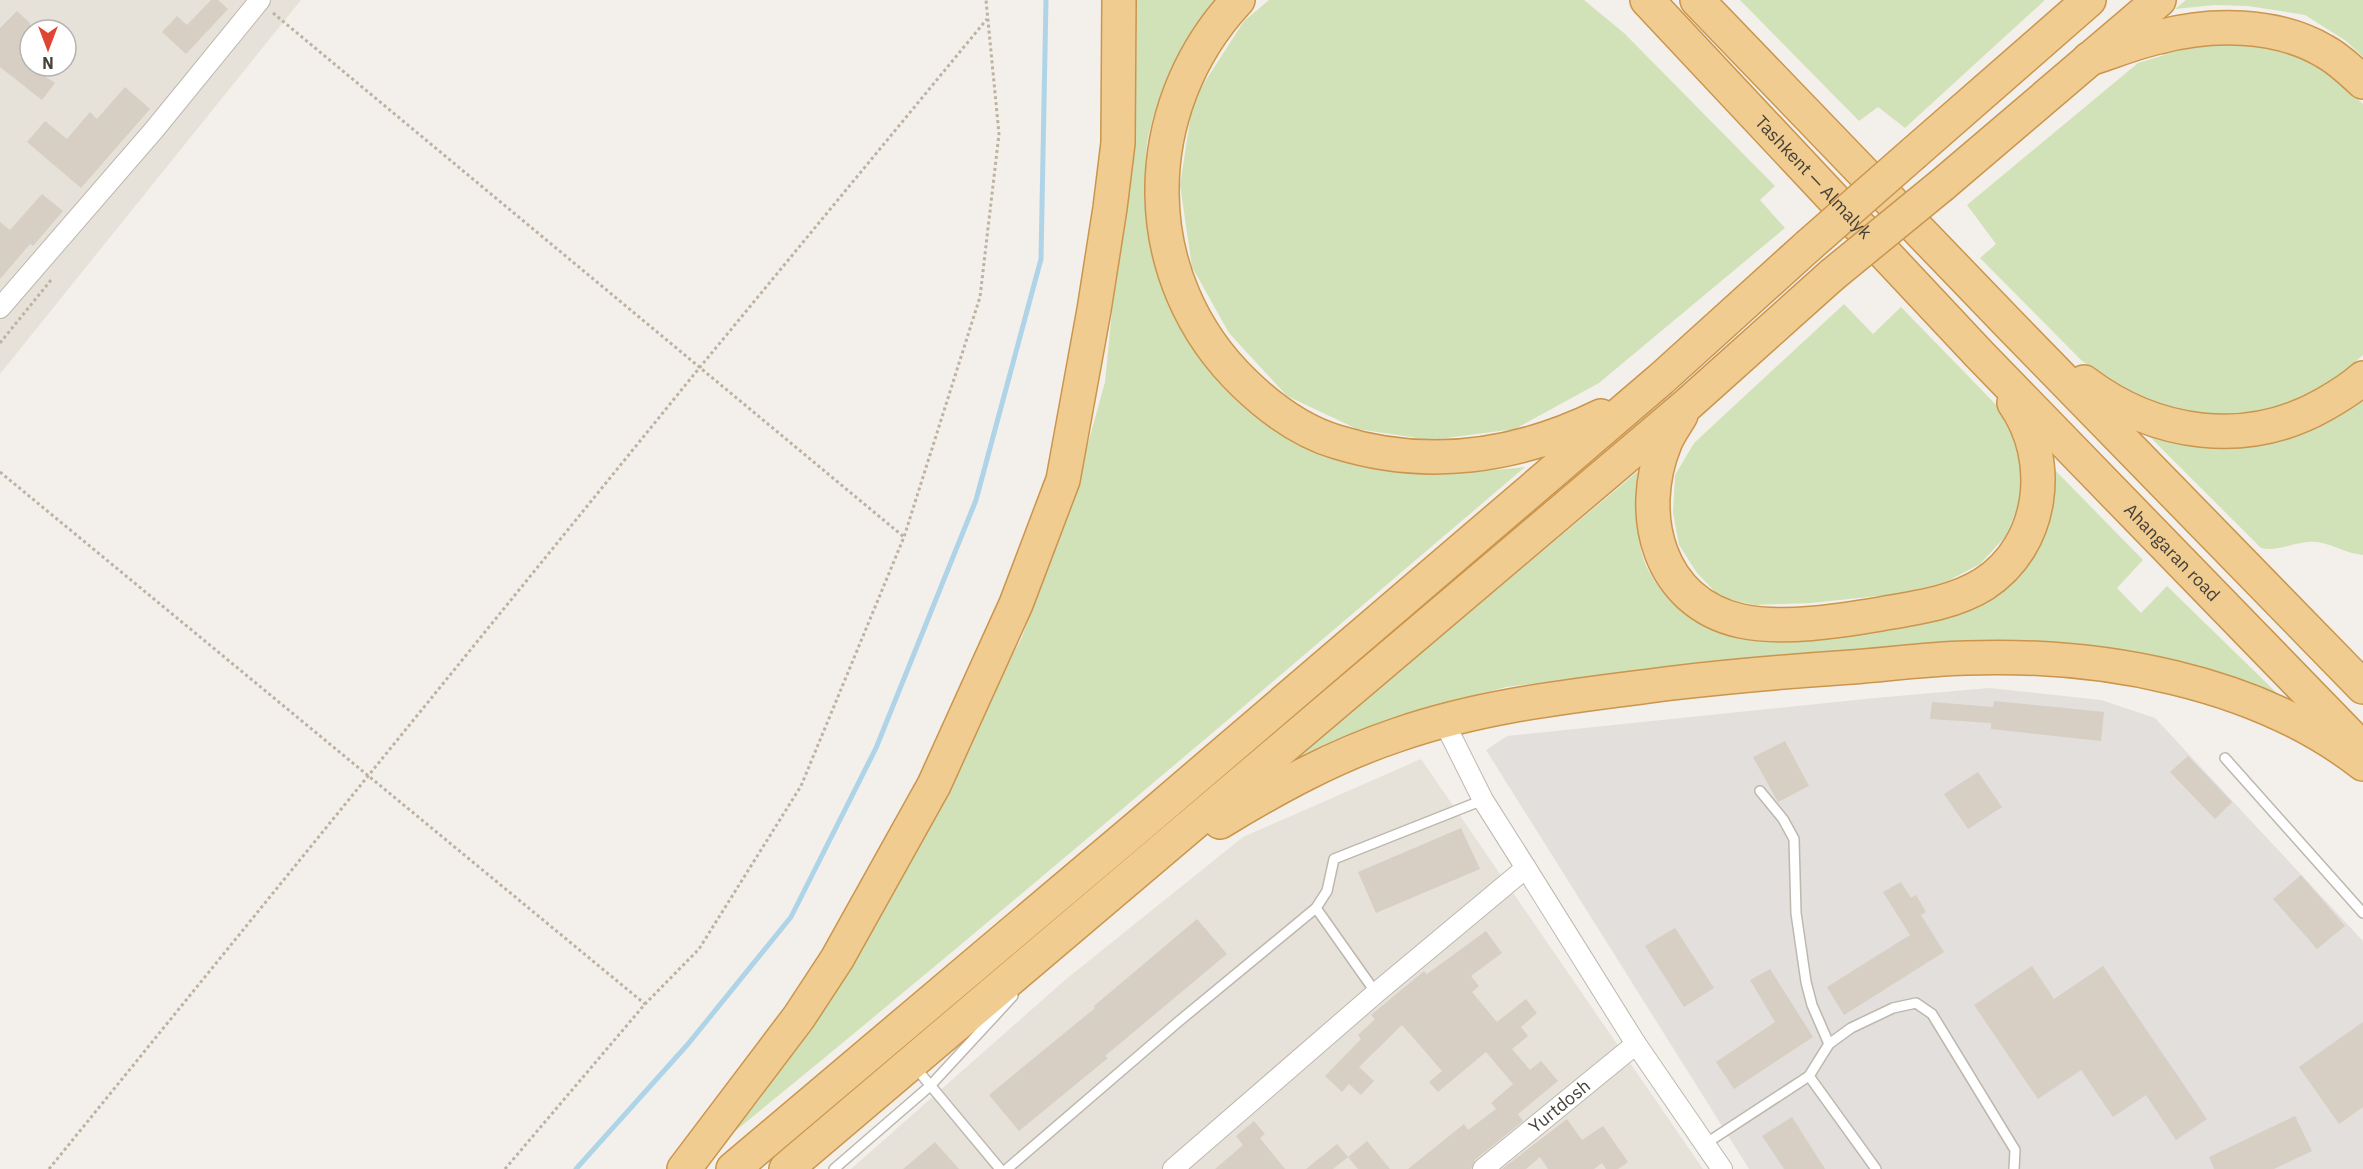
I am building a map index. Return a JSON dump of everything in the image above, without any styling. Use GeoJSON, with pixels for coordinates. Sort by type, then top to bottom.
{"type":"FeatureCollection","features":[{"type":"Feature","properties":{"kind":"highway"},"geometry":{"type":"LineString","coordinates":[[684,1169],[799,1017],[837,959],[875,894],[934,785],[979,688],[1016,604],[1055,500],[1065,470],[1110,208],[1118,143],[1119,0]]}},
{"type":"Feature","properties":{"kind":"highway"},"geometry":{"type":"LineString","coordinates":[[1238,0],[1202,45],[1184,81],[1169,122],[1162,168],[1162,211],[1169,254],[1192,313],[1229,369],[1261,399],[1298,424],[1335,442],[1418,457],[1460,457],[1502,452],[1576,428],[1612,411],[1661,379]]}},
{"type":"Feature","properties":{"kind":"highway"},"geometry":{"type":"LineString","coordinates":[[1628,0],[1696,49]]}},
{"type":"Feature","properties":{"kind":"highway","name":"Tashkent — Almalyk"},"geometry":{"type":"LineString","coordinates":[[1647,0],[1696,49],[1980,356]]}},
{"type":"Feature","properties":{"kind":"highway","name":"Tashkent — Almalyk"},"geometry":{"type":"LineString","coordinates":[[1697,0],[1713,13],[2011,327]]}},
{"type":"Feature","properties":{"kind":"highway"},"geometry":{"type":"LineString","coordinates":[[734,1169],[1661,379],[2071,12],[2089,0]]}},
{"type":"Feature","properties":{"kind":"highway"},"geometry":{"type":"LineString","coordinates":[[786,1169],[920,1074],[1103,900],[1688,404],[1832,275],[1942,185],[2159,0]]}},
{"type":"Feature","properties":{"kind":"highway"},"geometry":{"type":"LineString","coordinates":[[2089,59],[2157,37],[2184,31],[2240,28],[2278,34],[2323,50],[2346,66],[2363,82]]}},
{"type":"Feature","properties":{"kind":"highway"},"geometry":{"type":"LineString","coordinates":[[2011,327],[2118,406],[2175,427],[2232,431],[2260,429],[2286,423],[2334,399],[2363,378]]}},
{"type":"Feature","properties":{"kind":"highway"},"geometry":{"type":"LineString","coordinates":[[2011,327],[2363,687]]}},
{"type":"Feature","properties":{"kind":"highway"},"geometry":{"type":"LineString","coordinates":[[1688,404],[1665,443],[1654,486],[1654,530],[1667,568],[1678,585],[1697,601],[1739,621],[1785,624],[1874,615],[1915,608],[1956,597],[1975,589],[2009,564],[2025,537],[2033,516],[2038,487],[2035,449],[2028,427],[1980,356]]}},
{"type":"Feature","properties":{"kind":"highway","name":"Ahangaran road"},"geometry":{"type":"LineString","coordinates":[[1980,356],[2363,749]]}},
{"type":"Feature","properties":{"kind":"highway"},"geometry":{"type":"LineString","coordinates":[[1103,900],[1200,834],[1305,773],[1396,735],[1494,708],[1722,677],[1964,657],[2053,659],[2134,669],[2210,688],[2248,702],[2315,732],[2363,764]]}},
{"type":"Feature","properties":{"kind":"street"},"geometry":{"type":"LineString","coordinates":[[0,308],[265,6]]}},
{"type":"Feature","properties":{"kind":"street"},"geometry":{"type":"LineString","coordinates":[[1444,722],[1483,800],[1636,1044],[1722,1169]]}},
{"type":"Feature","properties":{"kind":"street"},"geometry":{"type":"LineString","coordinates":[[1173,1169],[1376,993],[1526,868]]}},
{"type":"Feature","properties":{"kind":"street","name":"Yurtdosh"},"geometry":{"type":"LineString","coordinates":[[1483,1169],[1636,1044]]}},
{"type":"Feature","properties":{"kind":"lane"},"geometry":{"type":"LineString","coordinates":[[2224,758],[2363,913]]}},
{"type":"Feature","properties":{"kind":"lane"},"geometry":{"type":"LineString","coordinates":[[1760,791],[1783,819],[1794,839],[1796,913],[1806,982],[1812,1005],[1829,1044]]}},
{"type":"Feature","properties":{"kind":"lane"},"geometry":{"type":"LineString","coordinates":[[1007,1169],[1178,1022],[1316,908],[1327,891],[1334,860],[1483,800]]}},
{"type":"Feature","properties":{"kind":"lane"},"geometry":{"type":"LineString","coordinates":[[1040,967],[1103,900]]}},
{"type":"Feature","properties":{"kind":"lane"},"geometry":{"type":"LineString","coordinates":[[1316,908],[1376,993]]}},
{"type":"Feature","properties":{"kind":"lane"},"geometry":{"type":"LineString","coordinates":[[834,1169],[920,1074],[1017,993]]}},
{"type":"Feature","properties":{"kind":"lane"},"geometry":{"type":"LineString","coordinates":[[1705,1144],[1809,1076],[1829,1044],[1851,1028],[1893,1008],[1916,1004],[1932,1014],[2015,1150],[2014,1169]]}},
{"type":"Feature","properties":{"kind":"lane"},"geometry":{"type":"LineString","coordinates":[[920,1074],[1000,1169]]}},
{"type":"Feature","properties":{"kind":"lane"},"geometry":{"type":"LineString","coordinates":[[1809,1076],[1876,1169]]}},
{"type":"Feature","properties":{"kind":"path"},"geometry":{"type":"LineString","coordinates":[[506,1169],[645,1004],[699,948],[801,786],[904,537],[980,297],[999,134],[986,0]]}},
{"type":"Feature","properties":{"kind":"path"},"geometry":{"type":"LineString","coordinates":[[265,6],[904,537]]}},
{"type":"Feature","properties":{"kind":"path"},"geometry":{"type":"LineString","coordinates":[[49,1169],[987,19]]}},
{"type":"Feature","properties":{"kind":"path"},"geometry":{"type":"LineString","coordinates":[[0,472],[645,1004]]}},
{"type":"Feature","properties":{"kind":"shaded area"},"geometry":{"type":"Polygon","coordinates":[[[0,0],[301,0],[0,374],[0,0]]]}},
{"type":"Feature","properties":{"kind":"shaded area"},"geometry":{"type":"Polygon","coordinates":[[[1989,688],[2101,700],[2155,718],[2363,941],[2363,1169],[1749,1169],[1486,750],[1507,736],[1989,688]]]}},
{"type":"Feature","properties":{"kind":"shaded area"},"geometry":{"type":"Polygon","coordinates":[[[1421,759],[1703,1169],[851,1169],[1065,980],[1243,837],[1421,759]]]}},
{"type":"Feature","properties":{"kind":"green space"},"geometry":{"type":"Polygon","coordinates":[[[1130,0],[1214,0],[1183,45],[1167,77],[1148,137],[1145,174],[1151,241],[1160,279],[1174,315],[1193,349],[1216,379],[1243,406],[1275,429],[1344,463],[1371,469],[1415,473],[1459,473],[1525,467],[1033,885],[734,1132],[768,1088],[881,914],[1022,637],[1079,476],[1105,382],[1128,147],[1130,0]]]}},
{"type":"Feature","properties":{"kind":"green space"},"geometry":{"type":"Polygon","coordinates":[[[1269,0],[1584,0],[1624,33],[1775,186],[1760,200],[1785,228],[1599,383],[1515,429],[1431,440],[1357,429],[1287,396],[1229,333],[1192,267],[1180,185],[1193,100],[1244,21],[1269,0]]]}},
{"type":"Feature","properties":{"kind":"green space"},"geometry":{"type":"Polygon","coordinates":[[[1740,0],[2045,0],[1905,128],[1878,107],[1859,121],[1740,0]]]}},
{"type":"Feature","properties":{"kind":"green space"},"geometry":{"type":"Polygon","coordinates":[[[2186,0],[2363,0],[2363,57],[2346,41],[2305,15],[2248,6],[2215,5],[2175,9],[2186,0]]]}},
{"type":"Feature","properties":{"kind":"green space"},"geometry":{"type":"Polygon","coordinates":[[[2232,41],[2267,45],[2323,66],[2363,104],[2363,355],[2330,384],[2284,412],[2234,420],[2177,416],[2127,395],[2081,360],[1980,258],[1996,244],[1967,205],[2138,63],[2197,45],[2232,41]]]}},
{"type":"Feature","properties":{"kind":"green space"},"geometry":{"type":"Polygon","coordinates":[[[1844,304],[1873,334],[1901,307],[2008,417],[2020,442],[2022,469],[2018,507],[2006,536],[1980,564],[1946,582],[1897,594],[1811,603],[1755,605],[1720,597],[1697,573],[1679,545],[1673,513],[1675,475],[1694,443],[1844,304]]]}},
{"type":"Feature","properties":{"kind":"green space"},"geometry":{"type":"Polygon","coordinates":[[[2363,395],[2363,555],[2315,542],[2273,549],[2261,548],[2148,435],[2196,444],[2237,446],[2281,440],[2318,422],[2363,395]]]}},
{"type":"Feature","properties":{"kind":"green space"},"geometry":{"type":"Polygon","coordinates":[[[1643,467],[1639,515],[1640,545],[1650,573],[1659,587],[1681,609],[1707,626],[1730,634],[1757,637],[2019,575],[2041,537],[2047,511],[2052,467],[2143,560],[2117,588],[2141,613],[2167,586],[2283,699],[2154,657],[2066,646],[1606,675],[1506,687],[1420,710],[1296,758],[1643,467]]]}},
{"type":"Feature","properties":{"kind":"building"},"geometry":{"type":"Polygon","coordinates":[[[211,0],[218,0],[228,9],[186,54],[162,32],[177,16],[187,25],[211,0]]]}},
{"type":"Feature","properties":{"kind":"building"},"geometry":{"type":"Polygon","coordinates":[[[17,11],[25,18],[18,18],[18,78],[48,78],[55,83],[42,100],[0,67],[0,28],[17,11]]]}},
{"type":"Feature","properties":{"kind":"building"},"geometry":{"type":"Polygon","coordinates":[[[125,87],[150,109],[81,188],[27,142],[45,121],[67,139],[90,112],[97,119],[125,87]]]}},
{"type":"Feature","properties":{"kind":"building"},"geometry":{"type":"Polygon","coordinates":[[[42,194],[63,211],[0,279],[0,222],[10,230],[42,194]]]}},
{"type":"Feature","properties":{"kind":"building"},"geometry":{"type":"Polygon","coordinates":[[[1994,701],[2104,712],[2101,741],[1991,729],[1991,723],[1930,719],[1932,702],[1993,707],[1994,701]]]}},
{"type":"Feature","properties":{"kind":"building"},"geometry":{"type":"Polygon","coordinates":[[[1785,741],[1809,786],[1778,802],[1753,757],[1785,741]]]}},
{"type":"Feature","properties":{"kind":"building"},"geometry":{"type":"Polygon","coordinates":[[[2188,756],[2232,802],[2215,819],[2170,772],[2188,756]]]}},
{"type":"Feature","properties":{"kind":"building"},"geometry":{"type":"Polygon","coordinates":[[[1978,772],[2002,807],[1968,829],[1944,794],[1978,772]]]}},
{"type":"Feature","properties":{"kind":"building"},"geometry":{"type":"Polygon","coordinates":[[[1461,828],[1480,869],[1376,913],[1358,872],[1461,828]]]}},
{"type":"Feature","properties":{"kind":"building"},"geometry":{"type":"Polygon","coordinates":[[[2301,875],[2345,926],[2317,949],[2273,899],[2301,875]]]}},
{"type":"Feature","properties":{"kind":"building"},"geometry":{"type":"Polygon","coordinates":[[[1901,882],[1911,898],[1916,895],[1926,912],[1921,915],[1944,952],[1844,1015],[1827,987],[1910,935],[1883,892],[1901,882]]]}},
{"type":"Feature","properties":{"kind":"building"},"geometry":{"type":"Polygon","coordinates":[[[1197,919],[1227,954],[1105,1056],[1108,1058],[1019,1131],[989,1095],[1095,1008],[1094,1006],[1197,919]]]}},
{"type":"Feature","properties":{"kind":"building"},"geometry":{"type":"Polygon","coordinates":[[[1675,928],[1714,988],[1684,1007],[1645,946],[1675,928]]]}},
{"type":"Feature","properties":{"kind":"building"},"geometry":{"type":"Polygon","coordinates":[[[1486,931],[1502,953],[1471,976],[1479,986],[1472,992],[1497,1022],[1526,999],[1537,1013],[1521,1027],[1528,1036],[1512,1049],[1530,1070],[1541,1061],[1558,1081],[1518,1114],[1523,1121],[1475,1160],[1471,1169],[1408,1169],[1464,1124],[1468,1130],[1496,1109],[1491,1103],[1513,1084],[1486,1052],[1438,1092],[1429,1082],[1442,1071],[1402,1025],[1359,1067],[1374,1081],[1361,1095],[1349,1084],[1342,1092],[1325,1076],[1361,1039],[1358,1035],[1375,1019],[1371,1015],[1424,971],[1427,974],[1486,931]]]}},
{"type":"Feature","properties":{"kind":"building"},"geometry":{"type":"Polygon","coordinates":[[[2032,966],[2054,999],[2103,966],[2207,1119],[2176,1140],[2146,1095],[2113,1117],[2081,1070],[2038,1099],[1974,1005],[2032,966]]]}},
{"type":"Feature","properties":{"kind":"building"},"geometry":{"type":"Polygon","coordinates":[[[1770,969],[1813,1037],[1734,1089],[1716,1062],[1775,1022],[1750,980],[1770,969]]]}},
{"type":"Feature","properties":{"kind":"building"},"geometry":{"type":"Polygon","coordinates":[[[2363,1022],[2363,1107],[2339,1124],[2299,1067],[2363,1022]]]}},
{"type":"Feature","properties":{"kind":"building"},"geometry":{"type":"Polygon","coordinates":[[[2295,1116],[2312,1151],[2274,1169],[2214,1169],[2209,1157],[2295,1116]]]}},
{"type":"Feature","properties":{"kind":"building"},"geometry":{"type":"Polygon","coordinates":[[[1792,1117],[1825,1169],[1784,1169],[1762,1136],[1792,1117]]]}},
{"type":"Feature","properties":{"kind":"building"},"geometry":{"type":"Polygon","coordinates":[[[1567,1119],[1582,1140],[1603,1126],[1628,1162],[1618,1169],[1606,1169],[1602,1163],[1594,1169],[1548,1169],[1540,1157],[1526,1169],[1502,1169],[1567,1119]]]}},
{"type":"Feature","properties":{"kind":"building"},"geometry":{"type":"Polygon","coordinates":[[[1254,1121],[1265,1134],[1260,1138],[1285,1169],[1215,1169],[1243,1145],[1236,1136],[1254,1121]]]}},
{"type":"Feature","properties":{"kind":"building"},"geometry":{"type":"Polygon","coordinates":[[[1367,1141],[1390,1169],[1358,1169],[1348,1157],[1367,1141]]]}},
{"type":"Feature","properties":{"kind":"building"},"geometry":{"type":"Polygon","coordinates":[[[935,1142],[959,1169],[903,1169],[935,1142]]]}},
{"type":"Feature","properties":{"kind":"building"},"geometry":{"type":"Polygon","coordinates":[[[1337,1144],[1348,1157],[1333,1169],[1306,1169],[1337,1144]]]}},
{"type":"Feature","properties":{"kind":"waterway"},"geometry":{"type":"LineString","coordinates":[[576,1169],[688,1044],[791,917],[876,748],[976,500],[1041,259],[1046,0]]}}]}
